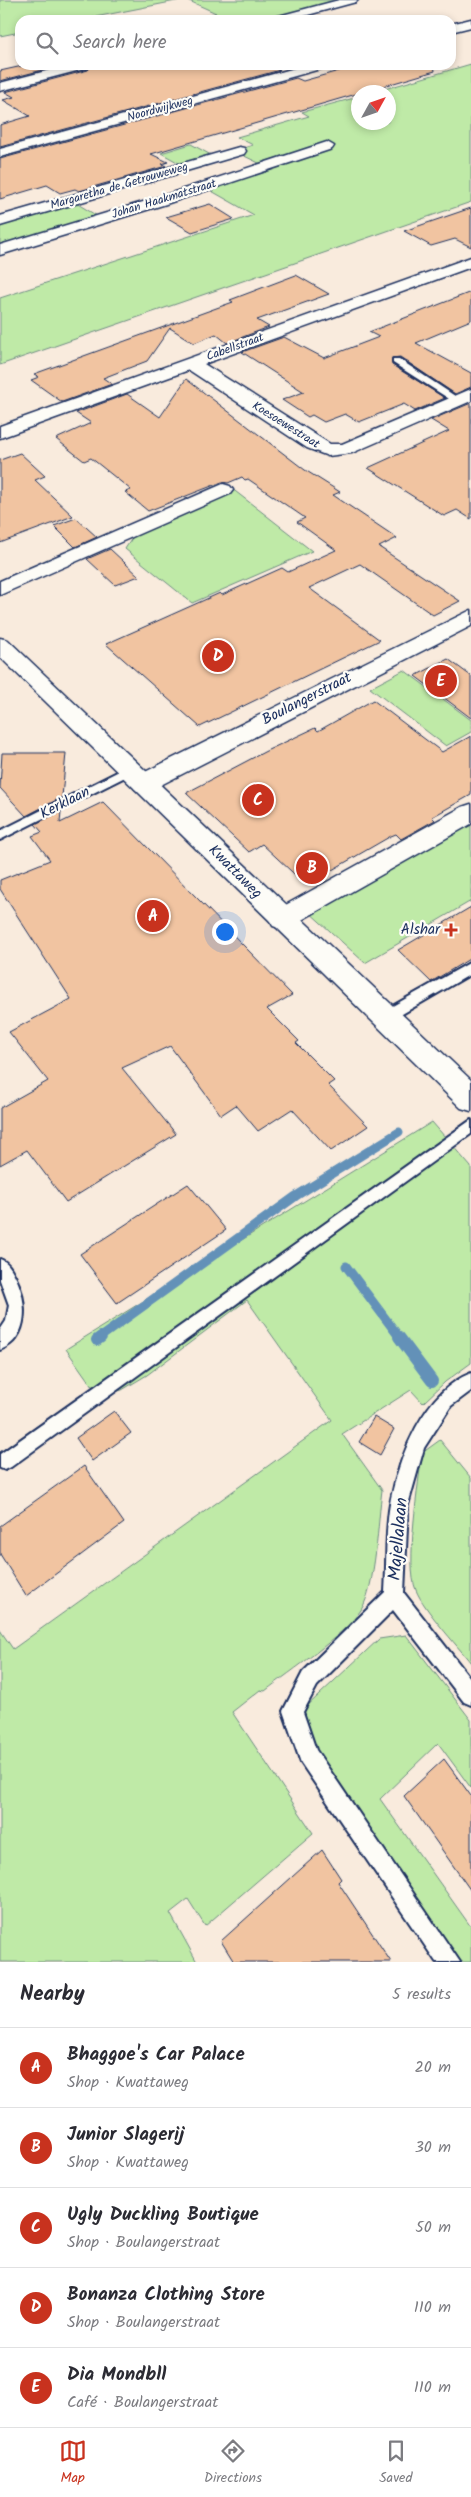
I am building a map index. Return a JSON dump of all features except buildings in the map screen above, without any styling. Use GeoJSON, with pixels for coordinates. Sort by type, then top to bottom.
{"type":"FeatureCollection","features":[{"type":"Feature","properties":{"kind":"street"},"geometry":{"type":"LineString","coordinates":[[294,15],[352,0]]}},
{"type":"Feature","properties":{"kind":"street"},"geometry":{"type":"LineString","coordinates":[[456,26],[471,22]]}},
{"type":"Feature","properties":{"kind":"street"},"geometry":{"type":"LineString","coordinates":[[0,87],[65,70]]}},
{"type":"Feature","properties":{"kind":"street","name":"Noordwijkweg"},"geometry":{"type":"LineString","coordinates":[[0,153],[302,70]]}},
{"type":"Feature","properties":{"kind":"street","name":"Johan Haakmatstraat"},"geometry":{"type":"LineString","coordinates":[[0,250],[158,202],[327,146]]}},
{"type":"Feature","properties":{"kind":"street","name":"Margaretha de Getrouweweg"},"geometry":{"type":"LineString","coordinates":[[0,221],[238,151]]}},
{"type":"Feature","properties":{"kind":"street","name":"Cabellstraat"},"geometry":{"type":"LineString","coordinates":[[0,432],[471,262]]}},
{"type":"Feature","properties":{"kind":"street","name":"Koesoewestraat"},"geometry":{"type":"LineString","coordinates":[[190,363],[314,444],[328,450],[346,449],[464,397]]}},
{"type":"Feature","properties":{"kind":"street"},"geometry":{"type":"LineString","coordinates":[[0,589],[223,490]]}},
{"type":"Feature","properties":{"kind":"street","name":"Boulangerstraat"},"geometry":{"type":"LineString","coordinates":[[137,776],[471,617]]}},
{"type":"Feature","properties":{"kind":"street","name":"Kwattaweg"},"geometry":{"type":"LineString","coordinates":[[0,645],[137,776],[282,919],[471,1099]]}},
{"type":"Feature","properties":{"kind":"street"},"geometry":{"type":"LineString","coordinates":[[282,919],[471,813]]}},
{"type":"Feature","properties":{"kind":"lane"},"geometry":{"type":"LineString","coordinates":[[396,361],[464,397]]}},
{"type":"Feature","properties":{"kind":"lane","name":"Kerklaan"},"geometry":{"type":"LineString","coordinates":[[0,836],[137,776]]}},
{"type":"Feature","properties":{"kind":"lane"},"geometry":{"type":"LineString","coordinates":[[385,1017],[471,967]]}},
{"type":"Feature","properties":{"kind":"lane"},"geometry":{"type":"LineString","coordinates":[[6,1461],[471,1126]]}},
{"type":"Feature","properties":{"kind":"lane"},"geometry":{"type":"LineString","coordinates":[[0,1266],[13,1285],[17,1303],[16,1320],[7,1336],[0,1342]]}},
{"type":"Feature","properties":{"kind":"lane","name":"Majellalaan"},"geometry":{"type":"LineString","coordinates":[[471,1381],[445,1400],[416,1444],[399,1505],[394,1596],[471,1695]]}},
{"type":"Feature","properties":{"kind":"lane"},"geometry":{"type":"LineString","coordinates":[[394,1596],[310,1679],[293,1712],[308,1756],[448,1962]]}},
{"type":"Feature","properties":{"kind":"green space"},"geometry":{"type":"Polygon","coordinates":[[[0,0],[181,0],[105,15],[15,15],[15,33],[0,36],[0,0]]]}},
{"type":"Feature","properties":{"kind":"green space"},"geometry":{"type":"Polygon","coordinates":[[[187,0],[344,0],[288,15],[208,15],[216,13],[187,0]]]}},
{"type":"Feature","properties":{"kind":"green space"},"geometry":{"type":"Polygon","coordinates":[[[471,64],[471,202],[0,365],[0,298],[254,215],[201,185],[263,165],[234,151],[253,145],[237,137],[309,116],[302,112],[351,99],[351,130],[396,130],[396,86],[456,70],[456,68],[471,64]]]}},
{"type":"Feature","properties":{"kind":"green space"},"geometry":{"type":"Polygon","coordinates":[[[191,144],[220,160],[190,169],[161,153],[191,144]]]}},
{"type":"Feature","properties":{"kind":"green space"},"geometry":{"type":"Polygon","coordinates":[[[76,203],[99,217],[0,247],[0,225],[76,203]]]}},
{"type":"Feature","properties":{"kind":"green space"},"geometry":{"type":"Polygon","coordinates":[[[231,488],[312,551],[192,603],[125,549],[136,532],[231,488]]]}},
{"type":"Feature","properties":{"kind":"green space"},"geometry":{"type":"Polygon","coordinates":[[[404,670],[471,720],[471,732],[446,746],[370,688],[404,670]]]}},
{"type":"Feature","properties":{"kind":"green space"},"geometry":{"type":"Polygon","coordinates":[[[471,819],[471,901],[365,963],[308,911],[471,819]]]}},
{"type":"Feature","properties":{"kind":"green space"},"geometry":{"type":"Polygon","coordinates":[[[432,1122],[471,1167],[471,1363],[445,1382],[423,1403],[411,1390],[342,1434],[382,1490],[376,1552],[366,1599],[361,1610],[353,1620],[329,1642],[265,1691],[260,1690],[232,1712],[313,1833],[205,1926],[188,1899],[170,1913],[197,1962],[0,1962],[0,1630],[13,1649],[332,1420],[247,1300],[147,1375],[122,1390],[99,1396],[66,1349],[432,1122]]]}},
{"type":"Feature","properties":{"kind":"green space"},"geometry":{"type":"Polygon","coordinates":[[[440,1440],[471,1478],[471,1663],[426,1607],[416,1590],[413,1578],[412,1543],[422,1453],[440,1440]]]}},
{"type":"Feature","properties":{"kind":"green space"},"geometry":{"type":"Polygon","coordinates":[[[406,1635],[471,1720],[471,1788],[438,1743],[380,1799],[471,1927],[471,1962],[459,1962],[327,1774],[309,1734],[304,1709],[379,1639],[406,1635]]]}},
{"type":"Feature","properties":{"kind":"waterway"},"geometry":{"type":"LineString","coordinates":[[99,1338],[296,1196],[399,1132]]}},
{"type":"Feature","properties":{"kind":"waterway"},"geometry":{"type":"LineString","coordinates":[[346,1266],[400,1338]]}},
{"type":"Feature","properties":{"kind":"waterway"},"geometry":{"type":"LineString","coordinates":[[97,1340],[101,1337]]}},
{"type":"Feature","properties":{"kind":"waterway"},"geometry":{"type":"LineString","coordinates":[[399,1337],[432,1381]]}},
{"type":"Feature","properties":{"kind":"place","name":"Bonanza Clothing Store"},"geometry":{"type":"Point","coordinates":[218,656]}},
{"type":"Feature","properties":{"kind":"place","name":"Dia Mondbll"},"geometry":{"type":"Point","coordinates":[441,681]}},
{"type":"Feature","properties":{"kind":"place","name":"Ugly Duckling Boutique"},"geometry":{"type":"Point","coordinates":[258,800]}},
{"type":"Feature","properties":{"kind":"place","name":"Junior Slagerij"},"geometry":{"type":"Point","coordinates":[312,868]}},
{"type":"Feature","properties":{"kind":"place","name":"Bhaggoe's Car Palace"},"geometry":{"type":"Point","coordinates":[153,916]}},
{"type":"Feature","properties":{"kind":"place","name":"Alshar"},"geometry":{"type":"Point","coordinates":[451,930]}}]}
